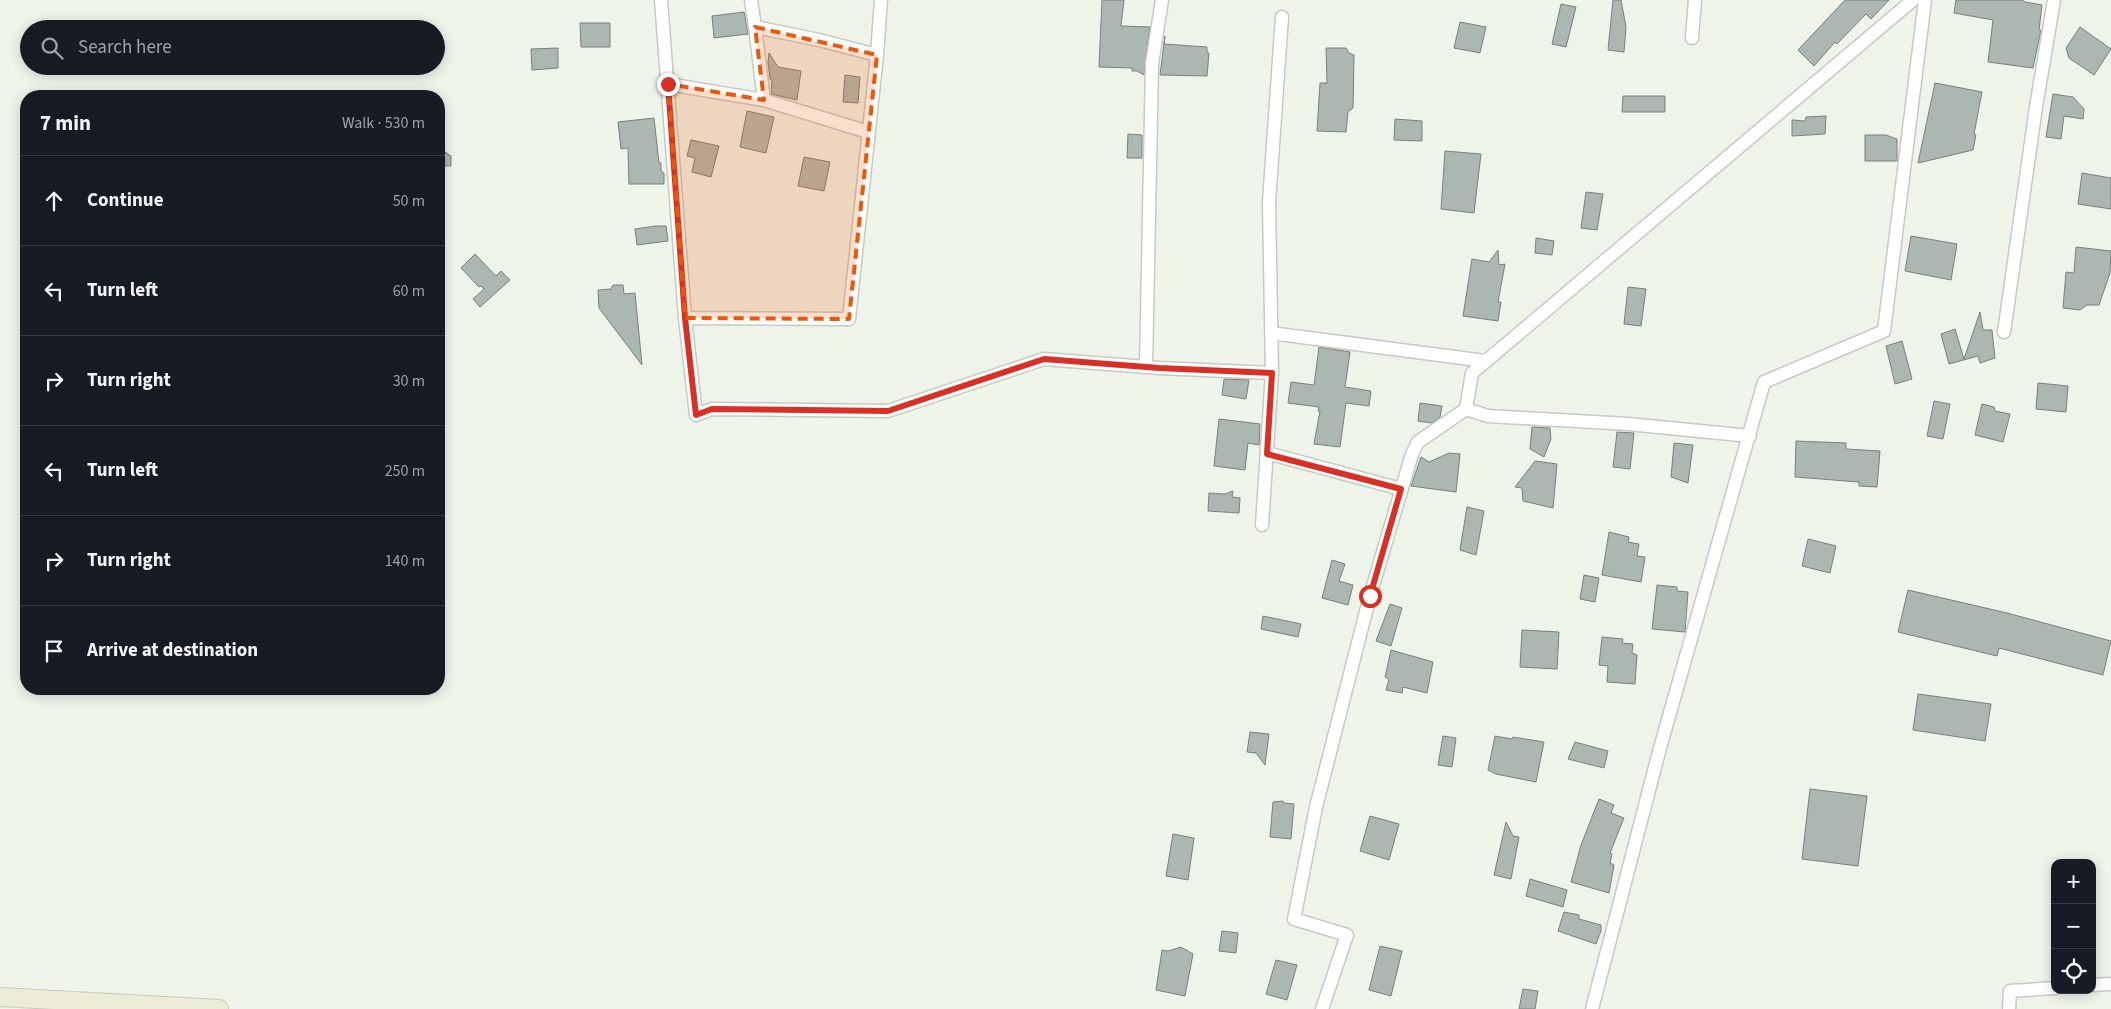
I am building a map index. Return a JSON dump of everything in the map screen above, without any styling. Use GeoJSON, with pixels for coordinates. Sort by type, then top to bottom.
{"type":"FeatureCollection","features":[{"type":"Feature","properties":{"kind":"street"},"geometry":{"type":"LineString","coordinates":[[660,0],[685,318],[696,415],[712,409],[888,411],[1044,359],[1146,367],[1272,373]]}},
{"type":"Feature","properties":{"kind":"street"},"geometry":{"type":"LineString","coordinates":[[751,0],[764,100]]}},
{"type":"Feature","properties":{"kind":"street"},"geometry":{"type":"LineString","coordinates":[[685,318],[849,318],[877,55],[881,0]]}},
{"type":"Feature","properties":{"kind":"street"},"geometry":{"type":"LineString","coordinates":[[1146,367],[1152,64],[1162,0]]}},
{"type":"Feature","properties":{"kind":"street"},"geometry":{"type":"LineString","coordinates":[[1692,38],[1695,0]]}},
{"type":"Feature","properties":{"kind":"street"},"geometry":{"type":"LineString","coordinates":[[1322,1009],[1347,935],[1294,919],[1318,797],[1370,596],[1401,489],[1412,454],[1418,442],[1466,409],[1472,372],[1913,0]]}},
{"type":"Feature","properties":{"kind":"street"},"geometry":{"type":"LineString","coordinates":[[1592,1009],[1660,748],[1764,382],[1884,331],[1925,0]]}},
{"type":"Feature","properties":{"kind":"street"},"geometry":{"type":"LineString","coordinates":[[2004,332],[2036,107],[2054,0]]}},
{"type":"Feature","properties":{"kind":"street"},"geometry":{"type":"LineString","coordinates":[[1262,524],[1272,373],[1269,202],[1282,17]]}},
{"type":"Feature","properties":{"kind":"street"},"geometry":{"type":"LineString","coordinates":[[754,26],[877,55]]}},
{"type":"Feature","properties":{"kind":"street"},"geometry":{"type":"LineString","coordinates":[[668,84],[764,100],[868,132]]}},
{"type":"Feature","properties":{"kind":"street"},"geometry":{"type":"LineString","coordinates":[[1271,333],[1485,361]]}},
{"type":"Feature","properties":{"kind":"street"},"geometry":{"type":"LineString","coordinates":[[1466,409],[1488,416],[1628,424],[1750,436]]}},
{"type":"Feature","properties":{"kind":"street"},"geometry":{"type":"LineString","coordinates":[[1267,454],[1401,489]]}},
{"type":"Feature","properties":{"kind":"street"},"geometry":{"type":"LineString","coordinates":[[2096,985],[2111,984]]}},
{"type":"Feature","properties":{"kind":"street"},"geometry":{"type":"LineString","coordinates":[[2009,1009],[2010,991],[2051,988]]}},
{"type":"Feature","properties":{"kind":"street"},"geometry":{"type":"LineString","coordinates":[[0,997],[219,1009]]}},
{"type":"Feature","properties":{"kind":"highlighted area"},"geometry":{"type":"Polygon","coordinates":[[[755,27],[877,55],[849,319],[685,318],[668,84],[764,100],[755,27]]]}},
{"type":"Feature","properties":{"kind":"building"},"geometry":{"type":"Polygon","coordinates":[[[1102,0],[1124,0],[1121,26],[1150,27],[1144,75],[1137,71],[1132,71],[1132,68],[1099,67],[1102,0]]]}},
{"type":"Feature","properties":{"kind":"building"},"geometry":{"type":"Polygon","coordinates":[[[1613,0],[1621,0],[1626,27],[1624,52],[1608,50],[1613,0]]]}},
{"type":"Feature","properties":{"kind":"building"},"geometry":{"type":"Polygon","coordinates":[[[1845,0],[1889,0],[1871,19],[1866,14],[1837,44],[1835,42],[1814,66],[1798,50],[1845,0]]]}},
{"type":"Feature","properties":{"kind":"building"},"geometry":{"type":"Polygon","coordinates":[[[1956,0],[2023,0],[2042,5],[2039,30],[2041,30],[2033,68],[1988,62],[1993,20],[1954,13],[1956,0]]]}},
{"type":"Feature","properties":{"kind":"building"},"geometry":{"type":"Polygon","coordinates":[[[1561,4],[1576,7],[1566,47],[1552,44],[1561,4]]]}},
{"type":"Feature","properties":{"kind":"building"},"geometry":{"type":"Polygon","coordinates":[[[744,12],[748,34],[714,38],[712,16],[744,12]]]}},
{"type":"Feature","properties":{"kind":"building"},"geometry":{"type":"Polygon","coordinates":[[[1460,22],[1486,27],[1480,53],[1454,48],[1460,22]]]}},
{"type":"Feature","properties":{"kind":"building"},"geometry":{"type":"Polygon","coordinates":[[[580,23],[610,23],[610,47],[581,47],[580,23]]]}},
{"type":"Feature","properties":{"kind":"building"},"geometry":{"type":"Polygon","coordinates":[[[2080,27],[2111,49],[2094,75],[2069,58],[2066,48],[2080,27]]]}},
{"type":"Feature","properties":{"kind":"building"},"geometry":{"type":"Polygon","coordinates":[[[1165,36],[1164,44],[1207,47],[1207,53],[1209,53],[1207,76],[1160,75],[1165,36]]]}},
{"type":"Feature","properties":{"kind":"building"},"geometry":{"type":"Polygon","coordinates":[[[558,48],[558,68],[532,70],[531,49],[558,48]]]}},
{"type":"Feature","properties":{"kind":"building"},"geometry":{"type":"Polygon","coordinates":[[[1326,48],[1346,48],[1349,53],[1354,55],[1353,108],[1348,112],[1346,132],[1317,131],[1320,83],[1327,83],[1326,48]]]}},
{"type":"Feature","properties":{"kind":"building"},"geometry":{"type":"Polygon","coordinates":[[[769,53],[778,67],[801,71],[797,100],[771,94],[772,80],[770,79],[768,62],[769,53]]]}},
{"type":"Feature","properties":{"kind":"building"},"geometry":{"type":"Polygon","coordinates":[[[845,75],[860,77],[858,103],[843,102],[845,75]]]}},
{"type":"Feature","properties":{"kind":"building"},"geometry":{"type":"Polygon","coordinates":[[[1935,83],[1982,92],[1973,150],[1918,163],[1935,83]]]}},
{"type":"Feature","properties":{"kind":"building"},"geometry":{"type":"Polygon","coordinates":[[[2053,94],[2073,97],[2084,109],[2083,119],[2064,116],[2061,139],[2046,137],[2053,94]]]}},
{"type":"Feature","properties":{"kind":"building"},"geometry":{"type":"Polygon","coordinates":[[[1623,96],[1665,96],[1665,112],[1622,112],[1623,96]]]}},
{"type":"Feature","properties":{"kind":"building"},"geometry":{"type":"Polygon","coordinates":[[[747,111],[774,117],[766,153],[740,147],[747,111]]]}},
{"type":"Feature","properties":{"kind":"building"},"geometry":{"type":"Polygon","coordinates":[[[1826,116],[1825,134],[1792,136],[1792,120],[1805,121],[1806,117],[1826,116]]]}},
{"type":"Feature","properties":{"kind":"building"},"geometry":{"type":"Polygon","coordinates":[[[654,118],[659,163],[661,163],[661,171],[664,173],[664,184],[629,184],[628,148],[621,149],[618,122],[654,118]]]}},
{"type":"Feature","properties":{"kind":"building"},"geometry":{"type":"Polygon","coordinates":[[[1395,119],[1422,121],[1422,141],[1394,140],[1395,119]]]}},
{"type":"Feature","properties":{"kind":"building"},"geometry":{"type":"Polygon","coordinates":[[[1128,134],[1142,135],[1142,158],[1127,158],[1128,134]]]}},
{"type":"Feature","properties":{"kind":"building"},"geometry":{"type":"Polygon","coordinates":[[[1865,135],[1886,135],[1897,139],[1897,161],[1865,161],[1865,135]]]}},
{"type":"Feature","properties":{"kind":"building"},"geometry":{"type":"Polygon","coordinates":[[[691,140],[719,146],[711,177],[692,172],[695,158],[687,156],[691,140]]]}},
{"type":"Feature","properties":{"kind":"building"},"geometry":{"type":"Polygon","coordinates":[[[1445,151],[1481,154],[1474,213],[1441,209],[1445,151]]]}},
{"type":"Feature","properties":{"kind":"building"},"geometry":{"type":"Polygon","coordinates":[[[445,152],[451,156],[451,166],[445,166],[445,152]]]}},
{"type":"Feature","properties":{"kind":"building"},"geometry":{"type":"Polygon","coordinates":[[[804,157],[830,162],[824,191],[798,186],[804,157]]]}},
{"type":"Feature","properties":{"kind":"building"},"geometry":{"type":"Polygon","coordinates":[[[2082,173],[2111,178],[2111,209],[2078,204],[2082,173]]]}},
{"type":"Feature","properties":{"kind":"building"},"geometry":{"type":"Polygon","coordinates":[[[1586,192],[1603,194],[1597,230],[1581,228],[1586,192]]]}},
{"type":"Feature","properties":{"kind":"building"},"geometry":{"type":"Polygon","coordinates":[[[666,226],[668,241],[637,245],[635,229],[666,226]]]}},
{"type":"Feature","properties":{"kind":"building"},"geometry":{"type":"Polygon","coordinates":[[[1911,236],[1957,244],[1951,280],[1905,271],[1911,236]]]}},
{"type":"Feature","properties":{"kind":"building"},"geometry":{"type":"Polygon","coordinates":[[[1536,238],[1554,241],[1552,255],[1535,253],[1536,238]]]}},
{"type":"Feature","properties":{"kind":"building"},"geometry":{"type":"Polygon","coordinates":[[[2076,247],[2111,251],[2110,273],[2099,305],[2087,305],[2080,310],[2063,308],[2066,272],[2074,273],[2076,247]]]}},
{"type":"Feature","properties":{"kind":"building"},"geometry":{"type":"Polygon","coordinates":[[[1498,250],[1499,265],[1505,264],[1498,302],[1501,302],[1498,321],[1463,316],[1472,259],[1489,262],[1498,250]]]}},
{"type":"Feature","properties":{"kind":"building"},"geometry":{"type":"Polygon","coordinates":[[[475,254],[496,276],[501,271],[510,280],[480,307],[473,299],[484,289],[481,286],[479,287],[461,268],[475,254]]]}},
{"type":"Feature","properties":{"kind":"building"},"geometry":{"type":"Polygon","coordinates":[[[613,285],[623,285],[624,294],[635,293],[642,365],[599,308],[598,290],[611,289],[613,285]]]}},
{"type":"Feature","properties":{"kind":"building"},"geometry":{"type":"Polygon","coordinates":[[[1628,287],[1646,289],[1641,326],[1624,324],[1628,287]]]}},
{"type":"Feature","properties":{"kind":"building"},"geometry":{"type":"Polygon","coordinates":[[[1980,312],[1983,330],[1992,330],[1995,358],[1980,363],[1978,356],[1949,364],[1941,334],[1955,329],[1964,359],[1980,312]]]}},
{"type":"Feature","properties":{"kind":"building"},"geometry":{"type":"Polygon","coordinates":[[[1902,341],[1912,379],[1895,384],[1886,346],[1902,341]]]}},
{"type":"Feature","properties":{"kind":"building"},"geometry":{"type":"Polygon","coordinates":[[[1319,347],[1350,352],[1345,387],[1371,391],[1369,406],[1346,403],[1340,447],[1314,444],[1320,411],[1318,411],[1319,407],[1288,403],[1291,382],[1314,385],[1319,347]]]}},
{"type":"Feature","properties":{"kind":"building"},"geometry":{"type":"Polygon","coordinates":[[[1224,379],[1249,380],[1246,399],[1222,395],[1224,379]]]}},
{"type":"Feature","properties":{"kind":"building"},"geometry":{"type":"Polygon","coordinates":[[[2038,383],[2068,386],[2066,412],[2036,409],[2038,383]]]}},
{"type":"Feature","properties":{"kind":"building"},"geometry":{"type":"Polygon","coordinates":[[[1934,401],[1950,404],[1943,439],[1927,436],[1934,401]]]}},
{"type":"Feature","properties":{"kind":"building"},"geometry":{"type":"Polygon","coordinates":[[[1420,403],[1442,406],[1440,417],[1432,423],[1418,421],[1420,403]]]}},
{"type":"Feature","properties":{"kind":"building"},"geometry":{"type":"Polygon","coordinates":[[[1982,404],[1994,407],[1995,411],[2010,414],[2003,442],[1975,435],[1982,404]]]}},
{"type":"Feature","properties":{"kind":"building"},"geometry":{"type":"Polygon","coordinates":[[[1219,419],[1260,424],[1259,445],[1248,443],[1245,470],[1214,466],[1219,419]]]}},
{"type":"Feature","properties":{"kind":"building"},"geometry":{"type":"Polygon","coordinates":[[[1532,427],[1550,428],[1551,439],[1544,457],[1530,449],[1532,427]]]}},
{"type":"Feature","properties":{"kind":"building"},"geometry":{"type":"Polygon","coordinates":[[[1617,432],[1634,433],[1630,469],[1613,467],[1617,432]]]}},
{"type":"Feature","properties":{"kind":"building"},"geometry":{"type":"Polygon","coordinates":[[[1796,441],[1846,443],[1846,449],[1880,451],[1877,487],[1859,486],[1859,482],[1795,477],[1796,441]]]}},
{"type":"Feature","properties":{"kind":"building"},"geometry":{"type":"Polygon","coordinates":[[[1674,443],[1693,445],[1688,483],[1671,477],[1674,443]]]}},
{"type":"Feature","properties":{"kind":"building"},"geometry":{"type":"Polygon","coordinates":[[[1449,453],[1460,454],[1456,492],[1411,486],[1421,457],[1429,462],[1449,453]]]}},
{"type":"Feature","properties":{"kind":"building"},"geometry":{"type":"Polygon","coordinates":[[[1535,461],[1557,464],[1553,508],[1523,501],[1522,488],[1515,487],[1535,461]]]}},
{"type":"Feature","properties":{"kind":"building"},"geometry":{"type":"Polygon","coordinates":[[[1233,491],[1232,497],[1240,498],[1239,513],[1208,511],[1209,493],[1225,494],[1233,491]]]}},
{"type":"Feature","properties":{"kind":"building"},"geometry":{"type":"Polygon","coordinates":[[[1467,507],[1484,511],[1476,555],[1460,550],[1467,507]]]}},
{"type":"Feature","properties":{"kind":"building"},"geometry":{"type":"Polygon","coordinates":[[[1609,532],[1629,537],[1628,542],[1639,544],[1637,556],[1645,557],[1641,582],[1602,575],[1609,532]]]}},
{"type":"Feature","properties":{"kind":"building"},"geometry":{"type":"Polygon","coordinates":[[[1808,539],[1836,546],[1830,573],[1802,566],[1808,539]]]}},
{"type":"Feature","properties":{"kind":"building"},"geometry":{"type":"Polygon","coordinates":[[[1332,560],[1345,564],[1339,581],[1353,585],[1348,605],[1322,598],[1332,560]]]}},
{"type":"Feature","properties":{"kind":"building"},"geometry":{"type":"Polygon","coordinates":[[[1584,575],[1599,578],[1595,602],[1580,599],[1584,575]]]}},
{"type":"Feature","properties":{"kind":"building"},"geometry":{"type":"Polygon","coordinates":[[[1657,585],[1677,587],[1677,591],[1688,592],[1685,632],[1652,629],[1657,585]]]}},
{"type":"Feature","properties":{"kind":"building"},"geometry":{"type":"Polygon","coordinates":[[[1908,590],[2007,613],[2111,641],[2103,675],[1999,648],[1997,656],[1898,632],[1908,590]]]}},
{"type":"Feature","properties":{"kind":"building"},"geometry":{"type":"Polygon","coordinates":[[[1390,604],[1402,608],[1391,646],[1376,641],[1390,604]]]}},
{"type":"Feature","properties":{"kind":"building"},"geometry":{"type":"Polygon","coordinates":[[[1263,616],[1301,624],[1298,637],[1261,629],[1263,616]]]}},
{"type":"Feature","properties":{"kind":"building"},"geometry":{"type":"Polygon","coordinates":[[[1522,630],[1559,632],[1557,669],[1520,667],[1522,630]]]}},
{"type":"Feature","properties":{"kind":"building"},"geometry":{"type":"Polygon","coordinates":[[[1602,637],[1623,639],[1622,643],[1633,644],[1632,653],[1637,655],[1635,684],[1607,682],[1608,666],[1599,665],[1602,637]]]}},
{"type":"Feature","properties":{"kind":"building"},"geometry":{"type":"Polygon","coordinates":[[[1391,650],[1433,662],[1427,693],[1403,687],[1402,693],[1386,690],[1389,679],[1385,677],[1391,650]]]}},
{"type":"Feature","properties":{"kind":"building"},"geometry":{"type":"Polygon","coordinates":[[[1918,694],[1991,704],[1985,741],[1913,730],[1918,694]]]}},
{"type":"Feature","properties":{"kind":"building"},"geometry":{"type":"Polygon","coordinates":[[[1250,732],[1269,734],[1265,765],[1256,753],[1247,752],[1250,732]]]}},
{"type":"Feature","properties":{"kind":"building"},"geometry":{"type":"Polygon","coordinates":[[[1443,736],[1456,738],[1452,767],[1438,765],[1443,736]]]}},
{"type":"Feature","properties":{"kind":"building"},"geometry":{"type":"Polygon","coordinates":[[[1495,736],[1544,742],[1536,782],[1496,774],[1488,770],[1495,736]]]}},
{"type":"Feature","properties":{"kind":"building"},"geometry":{"type":"Polygon","coordinates":[[[1575,742],[1608,751],[1604,768],[1568,759],[1575,742]]]}},
{"type":"Feature","properties":{"kind":"building"},"geometry":{"type":"Polygon","coordinates":[[[1810,789],[1867,796],[1858,866],[1802,859],[1810,789]]]}},
{"type":"Feature","properties":{"kind":"building"},"geometry":{"type":"Polygon","coordinates":[[[1599,799],[1614,805],[1611,813],[1624,818],[1610,853],[1612,854],[1610,863],[1614,865],[1609,893],[1571,882],[1581,845],[1599,799]]]}},
{"type":"Feature","properties":{"kind":"building"},"geometry":{"type":"Polygon","coordinates":[[[1283,801],[1284,803],[1294,804],[1291,839],[1270,837],[1273,802],[1283,801]]]}},
{"type":"Feature","properties":{"kind":"building"},"geometry":{"type":"Polygon","coordinates":[[[1370,816],[1399,824],[1389,860],[1360,851],[1370,816]]]}},
{"type":"Feature","properties":{"kind":"building"},"geometry":{"type":"Polygon","coordinates":[[[1506,822],[1513,836],[1519,837],[1511,879],[1494,875],[1506,822]]]}},
{"type":"Feature","properties":{"kind":"building"},"geometry":{"type":"Polygon","coordinates":[[[1173,834],[1194,838],[1188,880],[1166,876],[1173,834]]]}},
{"type":"Feature","properties":{"kind":"building"},"geometry":{"type":"Polygon","coordinates":[[[1530,879],[1567,890],[1563,907],[1526,896],[1530,879]]]}},
{"type":"Feature","properties":{"kind":"building"},"geometry":{"type":"Polygon","coordinates":[[[1564,912],[1579,915],[1579,919],[1601,925],[1601,931],[1596,944],[1558,931],[1564,912]]]}},
{"type":"Feature","properties":{"kind":"building"},"geometry":{"type":"Polygon","coordinates":[[[1222,931],[1238,933],[1236,953],[1219,951],[1222,931]]]}},
{"type":"Feature","properties":{"kind":"building"},"geometry":{"type":"Polygon","coordinates":[[[1380,946],[1402,951],[1391,996],[1369,990],[1380,946]]]}},
{"type":"Feature","properties":{"kind":"building"},"geometry":{"type":"Polygon","coordinates":[[[1181,947],[1193,954],[1185,996],[1156,990],[1162,950],[1168,951],[1181,947]]]}},
{"type":"Feature","properties":{"kind":"building"},"geometry":{"type":"Polygon","coordinates":[[[1276,960],[1297,965],[1287,1000],[1266,994],[1276,960]]]}},
{"type":"Feature","properties":{"kind":"building"},"geometry":{"type":"Polygon","coordinates":[[[1523,989],[1538,991],[1535,1009],[1519,1009],[1523,989]]]}},
{"type":"Feature","properties":{"kind":"route"},"geometry":{"type":"LineString","coordinates":[[668,84],[685,318],[696,415],[712,409],[888,411],[1044,359],[1159,368],[1272,373],[1267,454],[1401,489],[1370,596]]}}]}
